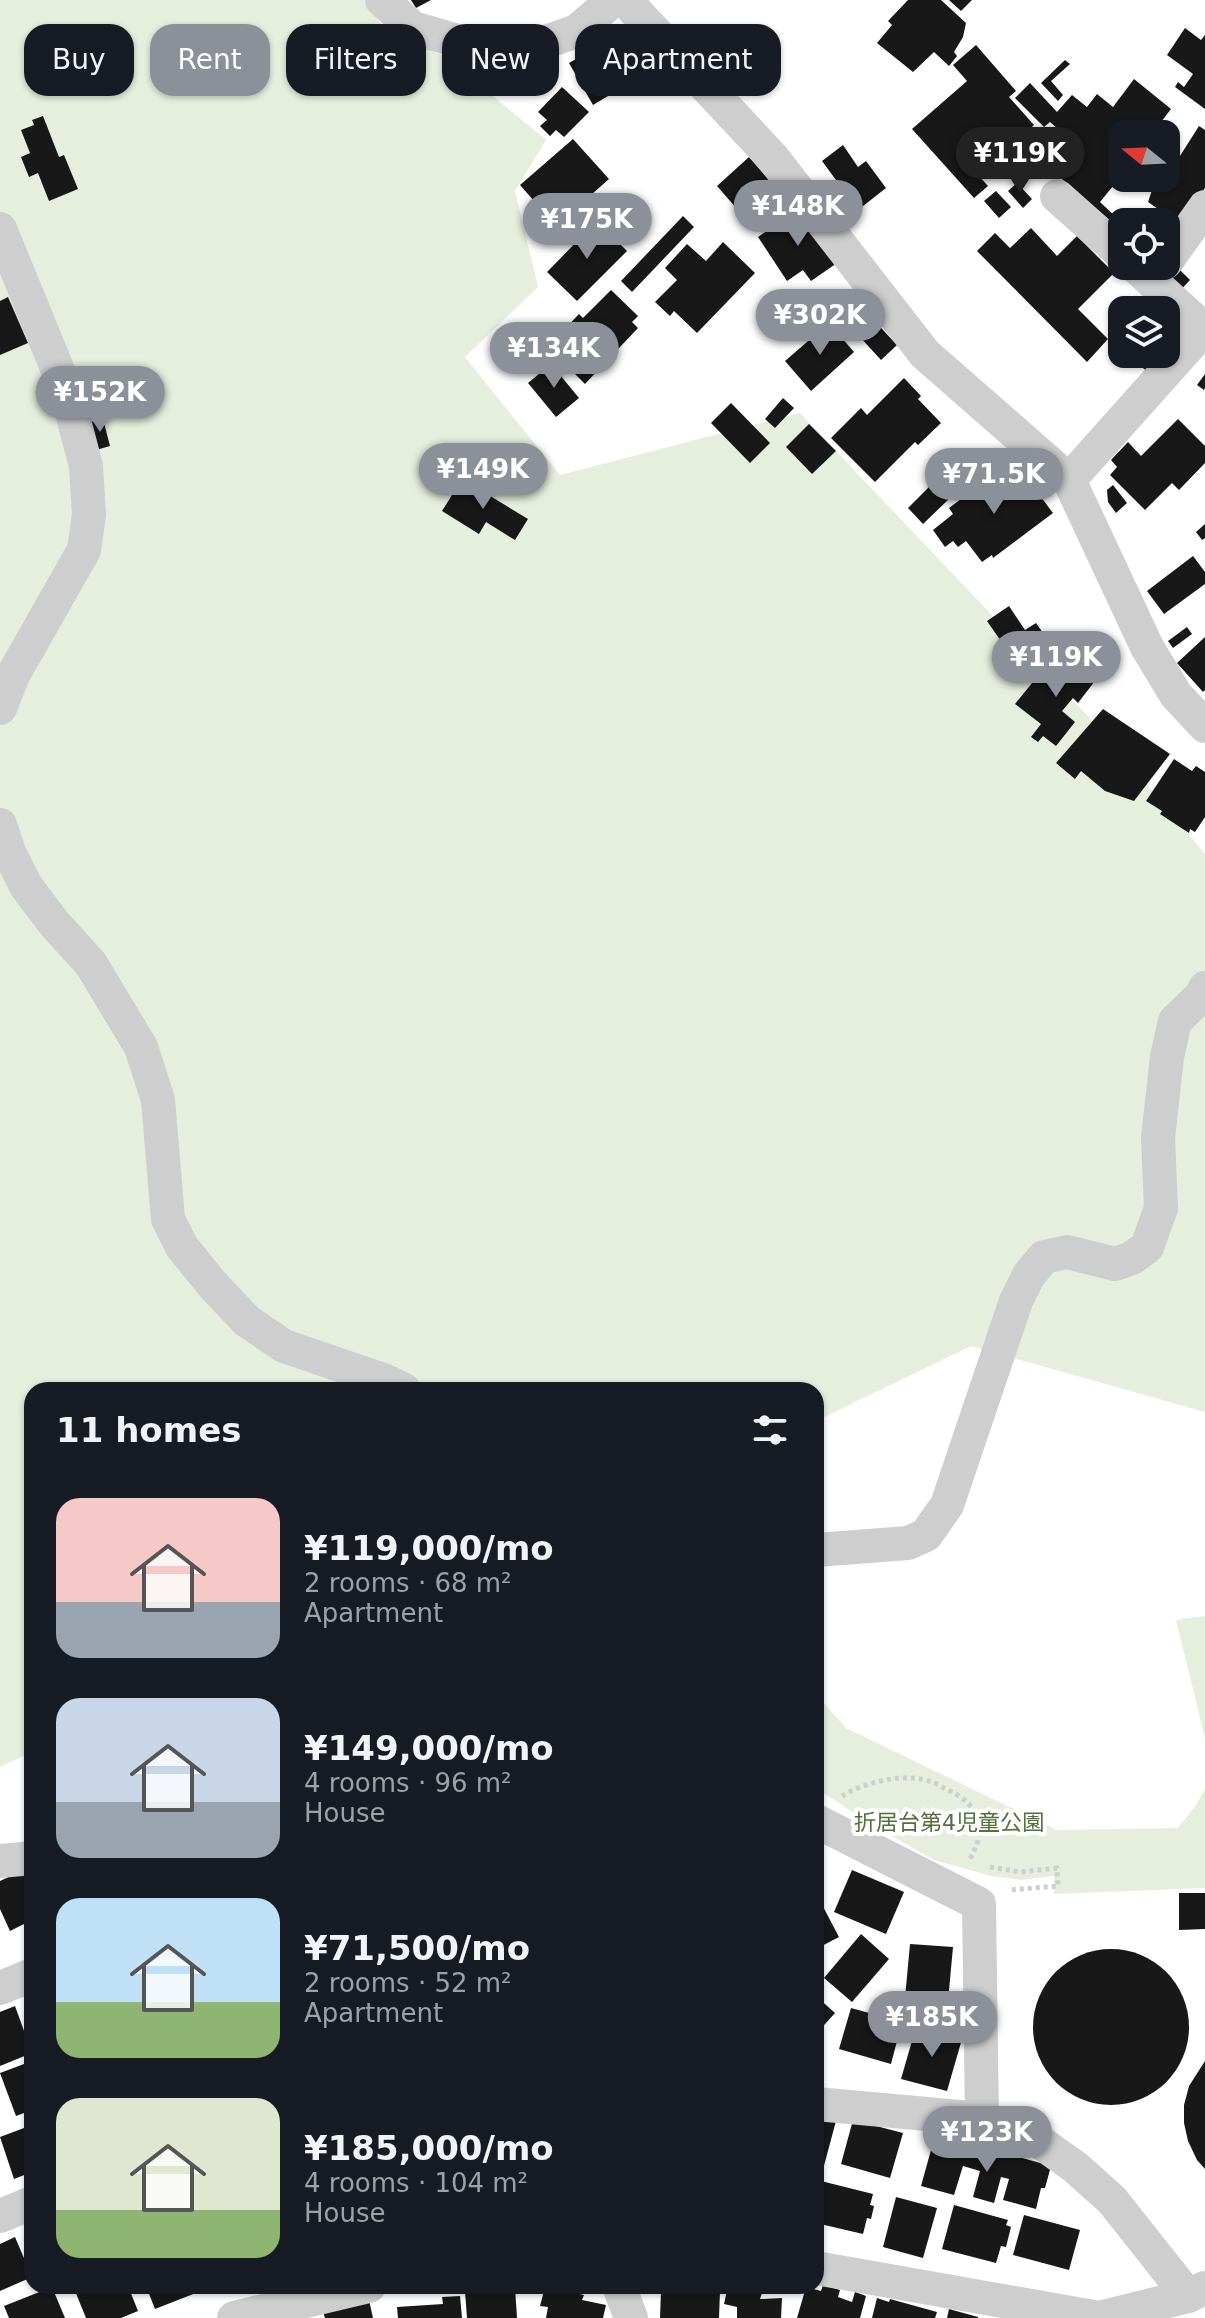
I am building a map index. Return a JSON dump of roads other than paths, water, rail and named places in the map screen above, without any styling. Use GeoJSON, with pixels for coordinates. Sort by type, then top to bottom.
{"type":"FeatureCollection","features":[{"type":"Feature","properties":{"kind":"street"},"geometry":{"type":"LineString","coordinates":[[382,0],[413,28],[479,47],[517,52],[577,31],[613,0]]}},
{"type":"Feature","properties":{"kind":"street"},"geometry":{"type":"LineString","coordinates":[[625,0],[772,157],[925,354],[1069,480],[1147,647],[1176,695],[1205,726]]}},
{"type":"Feature","properties":{"kind":"street"},"geometry":{"type":"LineString","coordinates":[[1043,182],[1108,241]]}},
{"type":"Feature","properties":{"kind":"street"},"geometry":{"type":"LineString","coordinates":[[1180,237],[1205,207]]}},
{"type":"Feature","properties":{"kind":"street"},"geometry":{"type":"LineString","coordinates":[[0,229],[66,390],[86,466],[89,515],[84,550],[13,675],[0,708]]}},
{"type":"Feature","properties":{"kind":"street"},"geometry":{"type":"LineString","coordinates":[[1069,480],[1204,329],[1163,280]]}},
{"type":"Feature","properties":{"kind":"street"},"geometry":{"type":"LineString","coordinates":[[0,825],[26,886],[91,964],[141,1047],[158,1100],[168,1219],[182,1247],[247,1321],[284,1346],[388,1382]]}},
{"type":"Feature","properties":{"kind":"street"},"geometry":{"type":"LineString","coordinates":[[824,1549],[908,1543],[926,1535],[947,1505],[1016,1301],[1029,1275],[1044,1257],[1067,1252],[1115,1264],[1132,1258],[1147,1247],[1161,1208],[1158,1138],[1167,1057],[1175,1021],[1201,996],[1205,988]]}},
{"type":"Feature","properties":{"kind":"street"},"geometry":{"type":"LineString","coordinates":[[827,1812],[979,1904],[982,2119]]}},
{"type":"Feature","properties":{"kind":"street"},"geometry":{"type":"LineString","coordinates":[[0,1861],[24,1859]]}},
{"type":"Feature","properties":{"kind":"street"},"geometry":{"type":"LineString","coordinates":[[0,1988],[24,1978]]}},
{"type":"Feature","properties":{"kind":"street"},"geometry":{"type":"LineString","coordinates":[[824,2105],[982,2119],[1033,2137],[1075,2167],[1112,2200],[1197,2292],[1099,2318],[1031,2312],[824,2270]]}},
{"type":"Feature","properties":{"kind":"street"},"geometry":{"type":"LineString","coordinates":[[237,2306],[316,2294]]}},
{"type":"Feature","properties":{"kind":"street"},"geometry":{"type":"LineString","coordinates":[[622,2294],[631,2318]]}},
{"type":"Feature","properties":{"kind":"park label","name":"折居台第4児童公園"},"geometry":{"type":"Point","coordinates":[949,1822]}}]}
